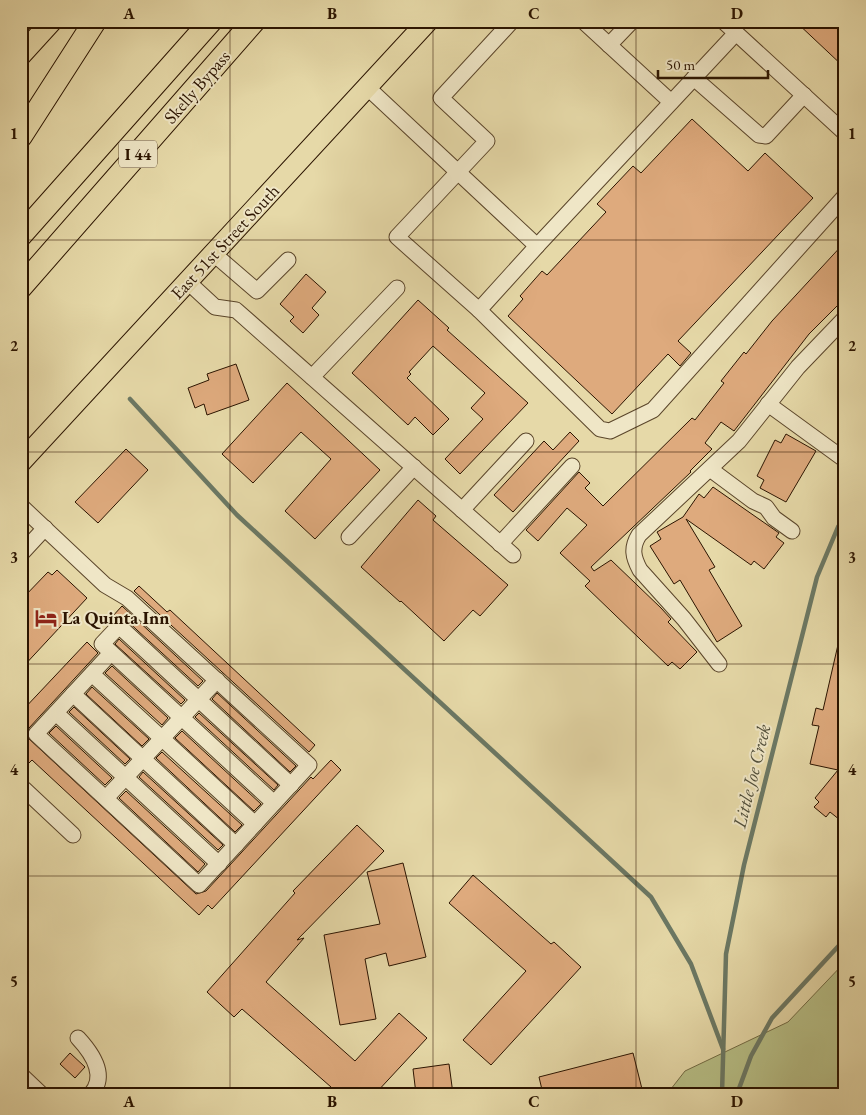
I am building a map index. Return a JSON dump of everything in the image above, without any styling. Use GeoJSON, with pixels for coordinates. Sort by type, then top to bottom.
{"type":"FeatureCollection","features":[{"type":"Feature","properties":{"kind":"highway"},"geometry":{"type":"LineString","coordinates":[[21,136],[94,21]]}},
{"type":"Feature","properties":{"kind":"highway","name":"Skelly Bypass"},"geometry":{"type":"LineString","coordinates":[[21,235],[210,21]]}},
{"type":"Feature","properties":{"kind":"highway","name":"Skelly Bypass"},"geometry":{"type":"LineString","coordinates":[[21,287],[254,21]]}},
{"type":"Feature","properties":{"kind":"main road"},"geometry":{"type":"LineString","coordinates":[[22,52],[52,21]]}},
{"type":"Feature","properties":{"kind":"main road","name":"East 51st Street South"},"geometry":{"type":"LineString","coordinates":[[21,462],[428,21]]}},
{"type":"Feature","properties":{"kind":"street"},"geometry":{"type":"LineString","coordinates":[[512,21],[441,98],[487,141],[397,236],[478,310],[600,429],[610,431],[653,410],[845,196]]}},
{"type":"Feature","properties":{"kind":"street"},"geometry":{"type":"LineString","coordinates":[[610,45],[632,21]]}},
{"type":"Feature","properties":{"kind":"street"},"geometry":{"type":"LineString","coordinates":[[723,21],[845,134]]}},
{"type":"Feature","properties":{"kind":"street"},"geometry":{"type":"LineString","coordinates":[[594,24],[610,45],[672,102]]}},
{"type":"Feature","properties":{"kind":"street"},"geometry":{"type":"LineString","coordinates":[[478,310],[736,33]]}},
{"type":"Feature","properties":{"kind":"street"},"geometry":{"type":"LineString","coordinates":[[694,78],[759,135],[766,136],[804,95]]}},
{"type":"Feature","properties":{"kind":"street"},"geometry":{"type":"LineString","coordinates":[[368,88],[537,246]]}},
{"type":"Feature","properties":{"kind":"street"},"geometry":{"type":"LineString","coordinates":[[214,254],[257,291],[288,260]]}},
{"type":"Feature","properties":{"kind":"street"},"geometry":{"type":"LineString","coordinates":[[188,282],[215,307],[236,310],[513,555]]}},
{"type":"Feature","properties":{"kind":"street"},"geometry":{"type":"LineString","coordinates":[[312,376],[397,288]]}},
{"type":"Feature","properties":{"kind":"street"},"geometry":{"type":"LineString","coordinates":[[719,664],[684,619],[640,570],[633,552],[634,543],[639,535],[739,441],[798,367],[845,318]]}},
{"type":"Feature","properties":{"kind":"street"},"geometry":{"type":"LineString","coordinates":[[768,404],[840,457]]}},
{"type":"Feature","properties":{"kind":"street"},"geometry":{"type":"LineString","coordinates":[[462,510],[526,441]]}},
{"type":"Feature","properties":{"kind":"street"},"geometry":{"type":"LineString","coordinates":[[500,544],[572,466]]}},
{"type":"Feature","properties":{"kind":"street"},"geometry":{"type":"LineString","coordinates":[[349,537],[414,467]]}},
{"type":"Feature","properties":{"kind":"street"},"geometry":{"type":"LineString","coordinates":[[710,469],[752,500],[766,507],[774,518],[792,531]]}},
{"type":"Feature","properties":{"kind":"street"},"geometry":{"type":"LineString","coordinates":[[21,506],[105,585],[128,598],[309,765],[199,886],[36,734],[111,653]]}},
{"type":"Feature","properties":{"kind":"street"},"geometry":{"type":"LineString","coordinates":[[21,554],[45,528]]}},
{"type":"Feature","properties":{"kind":"street"},"geometry":{"type":"LineString","coordinates":[[274,803],[102,644],[119,626],[291,785]]}},
{"type":"Feature","properties":{"kind":"street"},"geometry":{"type":"LineString","coordinates":[[92,674],[255,824]]}},
{"type":"Feature","properties":{"kind":"street"},"geometry":{"type":"LineString","coordinates":[[106,798],[217,680]]}},
{"type":"Feature","properties":{"kind":"street"},"geometry":{"type":"LineString","coordinates":[[74,694],[236,845]]}},
{"type":"Feature","properties":{"kind":"street"},"geometry":{"type":"LineString","coordinates":[[56,713],[219,864]]}},
{"type":"Feature","properties":{"kind":"street"},"geometry":{"type":"LineString","coordinates":[[21,792],[24,790],[73,836]]}},
{"type":"Feature","properties":{"kind":"street"},"geometry":{"type":"LineString","coordinates":[[78,1038],[92,1054],[98,1072],[98,1082],[91,1094]]}},
{"type":"Feature","properties":{"kind":"street"},"geometry":{"type":"LineString","coordinates":[[21,1075],[41,1094]]}},
{"type":"Feature","properties":{"kind":"green space"},"geometry":{"type":"Polygon","coordinates":[[[845,962],[845,1094],[667,1094],[685,1071],[788,1022],[845,962]]]}},
{"type":"Feature","properties":{"kind":"building"},"geometry":{"type":"Polygon","coordinates":[[[795,21],[845,21],[845,68],[795,21]]]}},
{"type":"Feature","properties":{"kind":"building"},"geometry":{"type":"Polygon","coordinates":[[[692,119],[748,171],[765,153],[813,198],[678,341],[691,353],[680,366],[668,354],[612,414],[508,316],[523,299],[520,296],[542,271],[547,275],[606,212],[597,204],[633,166],[641,173],[692,119]]]}},
{"type":"Feature","properties":{"kind":"building"},"geometry":{"type":"Polygon","coordinates":[[[845,242],[845,298],[809,334],[734,431],[721,422],[705,443],[712,449],[691,472],[591,567],[594,571],[611,560],[661,608],[671,619],[668,622],[697,652],[680,669],[672,662],[668,666],[585,586],[590,581],[560,553],[587,525],[567,508],[538,541],[526,530],[579,472],[590,483],[585,488],[603,506],[692,418],[695,420],[724,383],[721,381],[744,352],[746,354],[772,321],[845,242]]]}},
{"type":"Feature","properties":{"kind":"building"},"geometry":{"type":"Polygon","coordinates":[[[306,274],[326,292],[312,308],[319,315],[303,333],[290,321],[294,317],[280,304],[306,274]]]}},
{"type":"Feature","properties":{"kind":"building"},"geometry":{"type":"Polygon","coordinates":[[[418,300],[449,328],[447,330],[528,403],[460,474],[445,459],[483,419],[471,408],[485,393],[433,346],[409,372],[411,374],[407,378],[449,419],[433,435],[415,417],[408,425],[352,373],[418,300]]]}},
{"type":"Feature","properties":{"kind":"building"},"geometry":{"type":"Polygon","coordinates":[[[236,364],[249,400],[207,415],[204,404],[195,408],[188,388],[209,380],[207,374],[236,364]]]}},
{"type":"Feature","properties":{"kind":"building"},"geometry":{"type":"Polygon","coordinates":[[[287,383],[380,470],[315,539],[285,511],[331,459],[301,432],[253,483],[222,454],[287,383]]]}},
{"type":"Feature","properties":{"kind":"building"},"geometry":{"type":"Polygon","coordinates":[[[570,432],[579,441],[513,512],[494,495],[544,441],[553,450],[570,432]]]}},
{"type":"Feature","properties":{"kind":"building"},"geometry":{"type":"Polygon","coordinates":[[[786,434],[816,451],[786,502],[760,488],[764,480],[757,476],[775,440],[781,443],[786,434]]]}},
{"type":"Feature","properties":{"kind":"building"},"geometry":{"type":"Polygon","coordinates":[[[126,449],[148,470],[98,523],[75,502],[126,449]]]}},
{"type":"Feature","properties":{"kind":"building"},"geometry":{"type":"Polygon","coordinates":[[[713,487],[779,533],[776,537],[784,543],[764,569],[754,561],[751,565],[686,519],[715,567],[709,570],[742,626],[717,642],[680,580],[674,584],[650,546],[661,539],[657,532],[683,517],[699,494],[704,498],[713,487]]]}},
{"type":"Feature","properties":{"kind":"building"},"geometry":{"type":"Polygon","coordinates":[[[418,500],[436,516],[433,520],[508,585],[480,616],[473,610],[444,641],[361,567],[418,500]]]}},
{"type":"Feature","properties":{"kind":"building","name":"La Quinta Inn"},"geometry":{"type":"Polygon","coordinates":[[[57,570],[87,598],[21,669],[21,600],[48,572],[52,575],[57,570]]]}},
{"type":"Feature","properties":{"kind":"building"},"geometry":{"type":"Polygon","coordinates":[[[139,586],[167,612],[170,610],[315,745],[309,752],[134,591],[139,586]]]}},
{"type":"Feature","properties":{"kind":"building"},"geometry":{"type":"Polygon","coordinates":[[[122,606],[203,681],[198,686],[125,619],[121,617],[111,618],[122,606]]]}},
{"type":"Feature","properties":{"kind":"building"},"geometry":{"type":"Polygon","coordinates":[[[840,636],[845,636],[845,824],[830,812],[826,817],[814,807],[819,802],[815,798],[838,770],[810,764],[819,726],[812,725],[816,708],[823,710],[840,636]]]}},
{"type":"Feature","properties":{"kind":"building"},"geometry":{"type":"Polygon","coordinates":[[[119,639],[185,700],[181,704],[115,644],[119,639]]]}},
{"type":"Feature","properties":{"kind":"building"},"geometry":{"type":"Polygon","coordinates":[[[87,642],[98,653],[29,728],[27,737],[196,894],[206,891],[311,777],[313,779],[331,760],[341,770],[212,909],[208,905],[199,915],[32,760],[21,771],[21,712],[87,642]]]}},
{"type":"Feature","properties":{"kind":"building"},"geometry":{"type":"Polygon","coordinates":[[[112,666],[168,718],[162,725],[105,673],[112,666]]]}},
{"type":"Feature","properties":{"kind":"building"},"geometry":{"type":"Polygon","coordinates":[[[92,687],[149,739],[142,746],[86,694],[92,687]]]}},
{"type":"Feature","properties":{"kind":"building"},"geometry":{"type":"Polygon","coordinates":[[[217,693],[296,766],[290,772],[212,699],[217,693]]]}},
{"type":"Feature","properties":{"kind":"building"},"geometry":{"type":"Polygon","coordinates":[[[74,707],[130,759],[125,764],[69,712],[74,707]]]}},
{"type":"Feature","properties":{"kind":"building"},"geometry":{"type":"Polygon","coordinates":[[[199,713],[278,785],[274,790],[195,717],[199,713]]]}},
{"type":"Feature","properties":{"kind":"building"},"geometry":{"type":"Polygon","coordinates":[[[56,726],[112,778],[105,785],[49,733],[56,726]]]}},
{"type":"Feature","properties":{"kind":"building"},"geometry":{"type":"Polygon","coordinates":[[[182,731],[261,804],[254,811],[175,738],[182,731]]]}},
{"type":"Feature","properties":{"kind":"building"},"geometry":{"type":"Polygon","coordinates":[[[162,752],[242,825],[235,832],[156,758],[162,752]]]}},
{"type":"Feature","properties":{"kind":"building"},"geometry":{"type":"Polygon","coordinates":[[[143,772],[223,845],[218,850],[139,777],[143,772]]]}},
{"type":"Feature","properties":{"kind":"building"},"geometry":{"type":"Polygon","coordinates":[[[126,791],[205,864],[198,872],[119,798],[126,791]]]}},
{"type":"Feature","properties":{"kind":"building"},"geometry":{"type":"Polygon","coordinates":[[[357,825],[384,851],[297,940],[304,938],[266,982],[355,1061],[399,1013],[427,1038],[375,1094],[325,1094],[331,1087],[242,1009],[234,1017],[207,992],[295,893],[293,891],[357,825]]]}},
{"type":"Feature","properties":{"kind":"building"},"geometry":{"type":"Polygon","coordinates":[[[403,863],[426,957],[389,966],[386,953],[365,959],[376,1019],[340,1025],[324,935],[380,924],[367,872],[403,863]]]}},
{"type":"Feature","properties":{"kind":"building"},"geometry":{"type":"Polygon","coordinates":[[[473,875],[551,944],[554,942],[581,967],[491,1065],[463,1040],[526,971],[449,903],[473,875]]]}},
{"type":"Feature","properties":{"kind":"building"},"geometry":{"type":"Polygon","coordinates":[[[70,1053],[85,1067],[75,1078],[60,1064],[70,1053]]]}},
{"type":"Feature","properties":{"kind":"building"},"geometry":{"type":"Polygon","coordinates":[[[633,1053],[642,1089],[622,1094],[543,1094],[539,1077],[633,1053]]]}},
{"type":"Feature","properties":{"kind":"building"},"geometry":{"type":"Polygon","coordinates":[[[449,1064],[453,1094],[416,1094],[413,1069],[449,1064]]]}},
{"type":"Feature","properties":{"kind":"waterway"},"geometry":{"type":"LineString","coordinates":[[130,399],[237,515],[651,897],[691,964],[723,1049]]}},
{"type":"Feature","properties":{"kind":"waterway","name":"Little Joe Creek"},"geometry":{"type":"LineString","coordinates":[[722,1094],[726,954],[744,865],[817,577],[838,527],[845,518]]}},
{"type":"Feature","properties":{"kind":"waterway"},"geometry":{"type":"LineString","coordinates":[[737,1094],[751,1056],[772,1018],[845,939]]}},
{"type":"Feature","properties":{"kind":"place","name":"La Quinta Inn"},"geometry":{"type":"Point","coordinates":[46,618]}}]}
